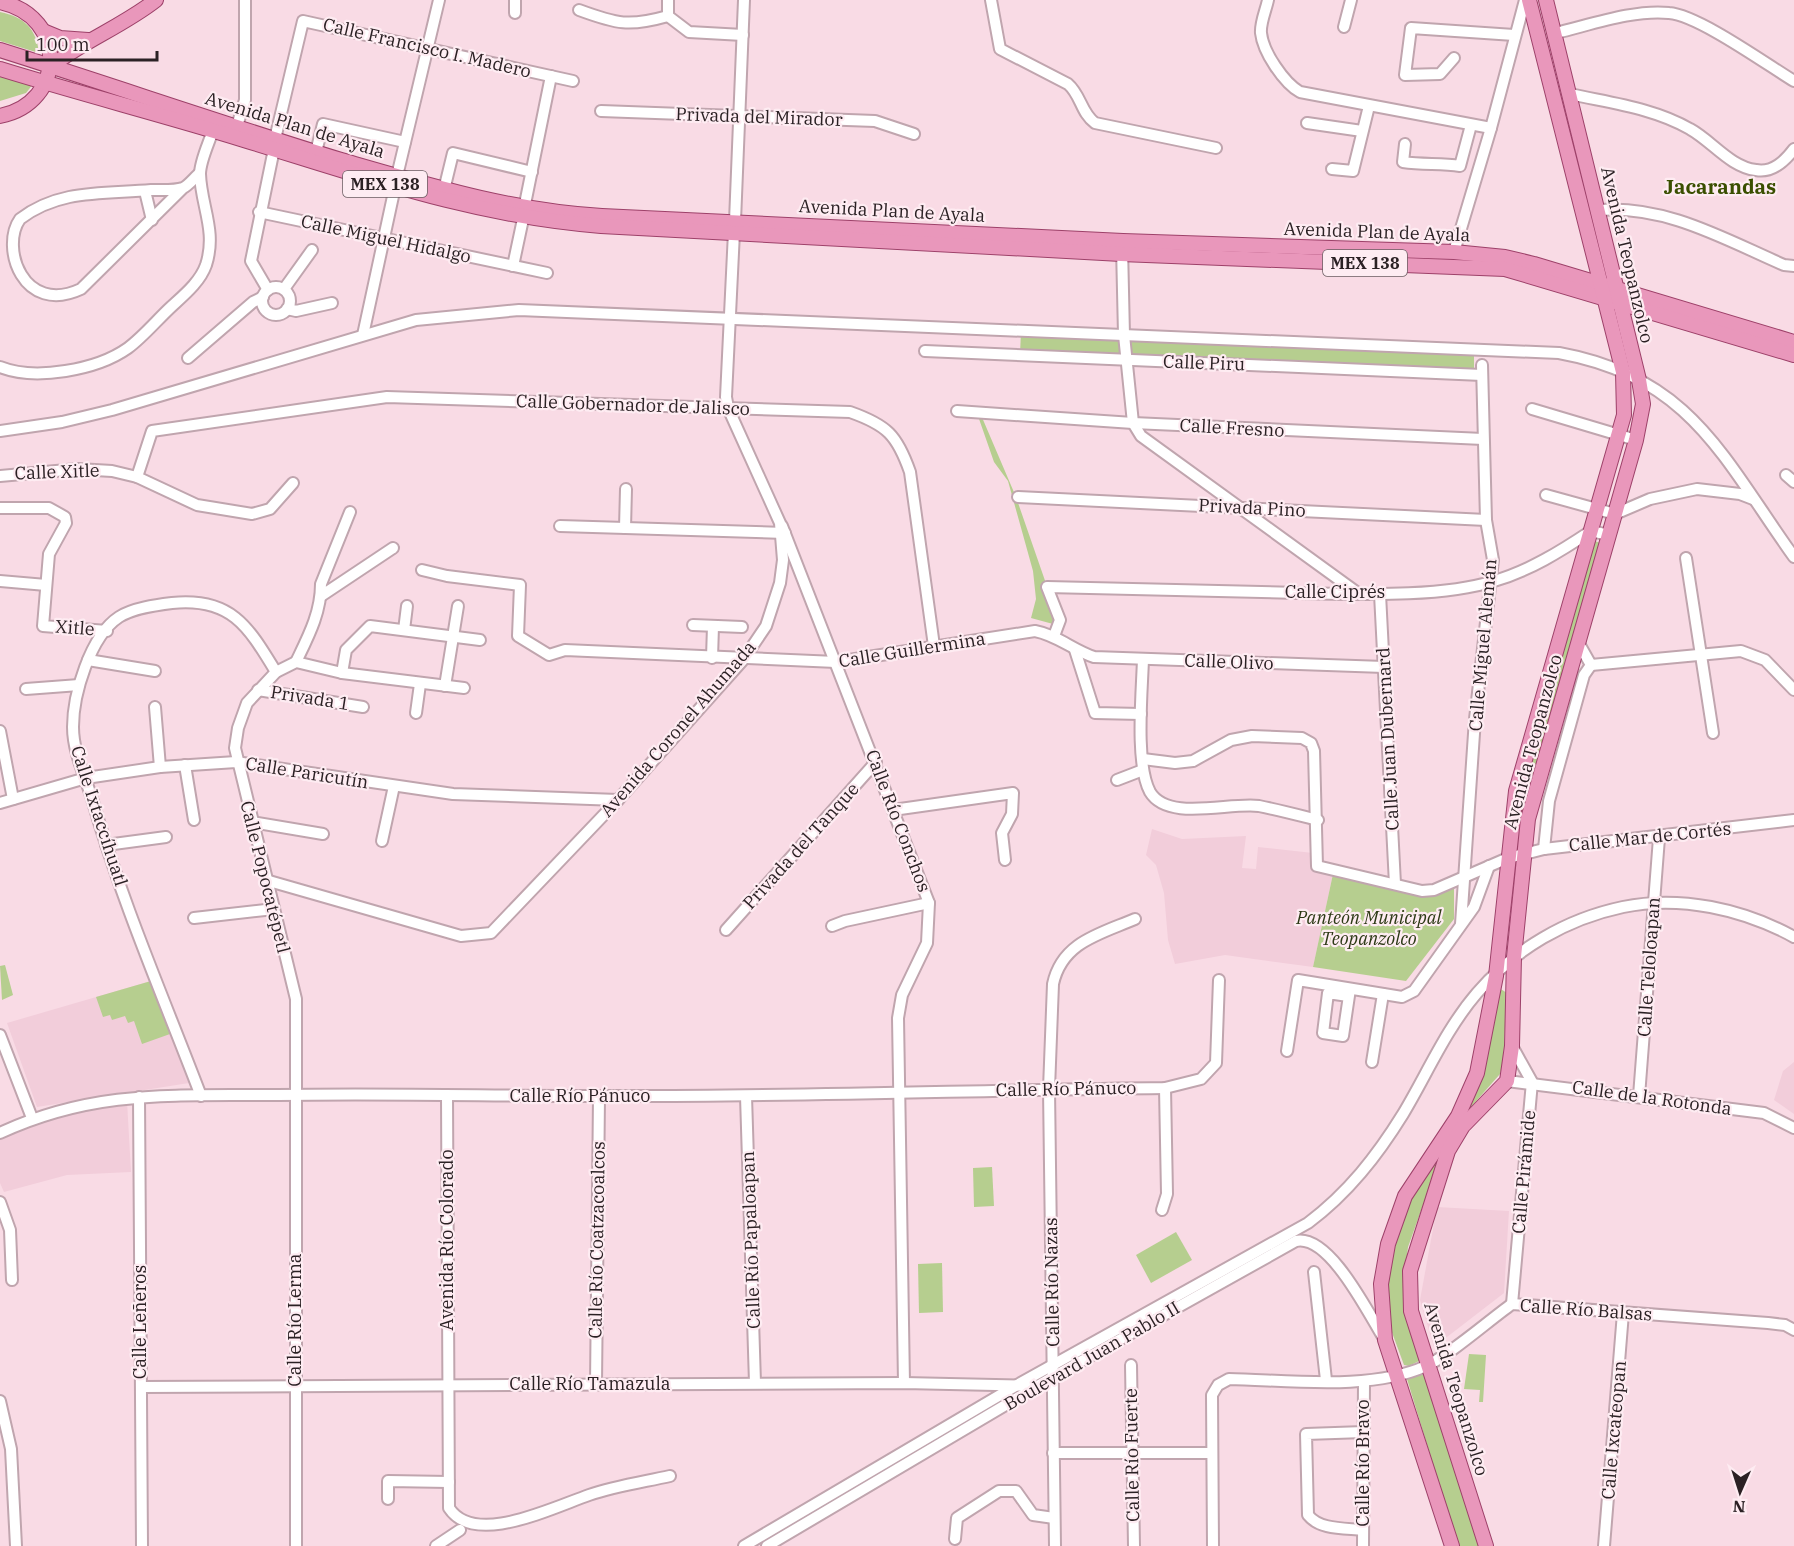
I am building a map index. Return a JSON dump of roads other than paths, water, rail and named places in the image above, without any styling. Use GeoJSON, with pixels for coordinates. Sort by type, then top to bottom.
{"type":"FeatureCollection","features":[{"type":"Feature","properties":{"kind":"main road"},"geometry":{"type":"LineString","coordinates":[[50,67],[90,40],[120,26],[156,0]]}},
{"type":"Feature","properties":{"kind":"main road","name":"Avenida Teopanzolco"},"geometry":{"type":"LineString","coordinates":[[1452,1546],[1385,1340],[1381,1284],[1388,1244],[1405,1196],[1458,1116],[1482,1057],[1496,975],[1516,791],[1624,415],[1623,372],[1527,0]]}},
{"type":"Feature","properties":{"kind":"main road","name":"Avenida Teopanzolco"},"geometry":{"type":"LineString","coordinates":[[1486,1546],[1411,1311],[1410,1271],[1448,1151],[1463,1126],[1507,1081],[1512,1046],[1514,957],[1523,854],[1533,797],[1636,440],[1643,405],[1620,297],[1546,0]]}},
{"type":"Feature","properties":{"kind":"main road"},"geometry":{"type":"LineString","coordinates":[[0,2],[17,4],[34,17],[44,31],[50,49],[50,67],[45,83],[37,96],[25,106]]}},
{"type":"Feature","properties":{"kind":"main road"},"geometry":{"type":"LineString","coordinates":[[44,31],[60,38],[90,40]]}},
{"type":"Feature","properties":{"kind":"main road","name":"Avenida Plan de Ayala"},"geometry":{"type":"LineString","coordinates":[[0,50],[237,126],[274,144],[396,182],[444,190],[523,214]]}},
{"type":"Feature","properties":{"kind":"main road"},"geometry":{"type":"LineString","coordinates":[[72,51],[68,64],[75,75]]}},
{"type":"Feature","properties":{"kind":"main road","name":"Avenida Plan de Ayala"},"geometry":{"type":"LineString","coordinates":[[0,69],[213,130],[316,152],[477,210],[596,216],[734,227],[1505,269],[1794,342]]}},
{"type":"Feature","properties":{"kind":"main road"},"geometry":{"type":"LineString","coordinates":[[0,116],[51,93],[77,90]]}},
{"type":"Feature","properties":{"kind":"main road"},"geometry":{"type":"LineString","coordinates":[[1566,152],[1583,147]]}},
{"type":"Feature","properties":{"kind":"main road","name":"Avenida Plan de Ayala"},"geometry":{"type":"LineString","coordinates":[[1122,248],[1454,252],[1525,261],[1602,292]]}},
{"type":"Feature","properties":{"kind":"main road","name":"Avenida Plan de Ayala"},"geometry":{"type":"LineString","coordinates":[[1620,297],[1650,312],[1794,355]]}},
{"type":"Feature","properties":{"kind":"main road"},"geometry":{"type":"LineString","coordinates":[[1628,333],[1639,319],[1650,312]]}},
{"type":"Feature","properties":{"kind":"street"},"geometry":{"type":"LineString","coordinates":[[237,126],[244,100],[245,0]]}},
{"type":"Feature","properties":{"kind":"street"},"geometry":{"type":"LineString","coordinates":[[363,334],[439,0]]}},
{"type":"Feature","properties":{"kind":"street"},"geometry":{"type":"LineString","coordinates":[[515,0],[515,13]]}},
{"type":"Feature","properties":{"kind":"street"},"geometry":{"type":"LineString","coordinates":[[668,0],[668,15]]}},
{"type":"Feature","properties":{"kind":"street","name":"Avenida Coronel Ahumada"},"geometry":{"type":"LineString","coordinates":[[269,881],[461,936],[491,933],[618,800],[743,660],[766,626],[780,583],[783,560],[782,529],[726,397],[732,318],[744,0]]}},
{"type":"Feature","properties":{"kind":"street"},"geometry":{"type":"LineString","coordinates":[[991,0],[1000,50],[1068,84],[1075,90],[1088,118],[1095,123],[1216,148]]}},
{"type":"Feature","properties":{"kind":"street"},"geometry":{"type":"LineString","coordinates":[[1268,0],[1260,31],[1264,46],[1291,87],[1300,92],[1491,128]]}},
{"type":"Feature","properties":{"kind":"street"},"geometry":{"type":"LineString","coordinates":[[1344,27],[1351,0]]}},
{"type":"Feature","properties":{"kind":"street"},"geometry":{"type":"LineString","coordinates":[[1454,252],[1491,128],[1514,35],[1527,0]]}},
{"type":"Feature","properties":{"kind":"street"},"geometry":{"type":"LineString","coordinates":[[579,10],[613,22],[638,24],[668,15]]}},
{"type":"Feature","properties":{"kind":"street"},"geometry":{"type":"LineString","coordinates":[[1556,33],[1650,13],[1671,13],[1692,19],[1794,81]]}},
{"type":"Feature","properties":{"kind":"street"},"geometry":{"type":"LineString","coordinates":[[668,15],[689,32],[743,35]]}},
{"type":"Feature","properties":{"kind":"street","name":"Calle Francisco I. Madero"},"geometry":{"type":"LineString","coordinates":[[274,144],[303,21],[573,81]]}},
{"type":"Feature","properties":{"kind":"street"},"geometry":{"type":"LineString","coordinates":[[1454,58],[1440,74],[1405,75],[1411,28],[1514,35]]}},
{"type":"Feature","properties":{"kind":"street"},"geometry":{"type":"LineString","coordinates":[[513,266],[551,76]]}},
{"type":"Feature","properties":{"kind":"street"},"geometry":{"type":"LineString","coordinates":[[1570,94],[1661,115],[1691,129],[1741,166],[1757,171],[1773,168],[1785,160],[1794,149]]}},
{"type":"Feature","properties":{"kind":"street"},"geometry":{"type":"LineString","coordinates":[[1332,169],[1353,171],[1369,106]]}},
{"type":"Feature","properties":{"kind":"street","name":"Privada del Mirador"},"geometry":{"type":"LineString","coordinates":[[601,111],[874,121],[914,134]]}},
{"type":"Feature","properties":{"kind":"street"},"geometry":{"type":"LineString","coordinates":[[1307,123],[1362,131]]}},
{"type":"Feature","properties":{"kind":"street"},"geometry":{"type":"LineString","coordinates":[[316,152],[323,124],[405,142]]}},
{"type":"Feature","properties":{"kind":"street"},"geometry":{"type":"LineString","coordinates":[[1405,144],[1403,162],[1432,166],[1442,163],[1460,166],[1471,125]]}},
{"type":"Feature","properties":{"kind":"street"},"geometry":{"type":"LineString","coordinates":[[0,367],[15,373],[36,374],[108,360],[129,347],[188,290],[205,268],[210,249],[210,225],[200,173],[213,130]]}},
{"type":"Feature","properties":{"kind":"street"},"geometry":{"type":"LineString","coordinates":[[274,144],[251,261],[265,293],[268,311],[278,314],[287,309],[296,311],[332,303]]}},
{"type":"Feature","properties":{"kind":"street"},"geometry":{"type":"LineString","coordinates":[[444,190],[453,153],[532,172]]}},
{"type":"Feature","properties":{"kind":"street"},"geometry":{"type":"LineString","coordinates":[[183,188],[85,193],[62,197],[19,219],[9,232],[8,258],[13,273],[23,285],[35,293],[67,296],[81,289],[200,173]]}},
{"type":"Feature","properties":{"kind":"street"},"geometry":{"type":"LineString","coordinates":[[145,191],[152,220]]}},
{"type":"Feature","properties":{"kind":"street"},"geometry":{"type":"LineString","coordinates":[[1599,210],[1624,208],[1657,213],[1691,224],[1784,264],[1794,266]]}},
{"type":"Feature","properties":{"kind":"street","name":"Calle Miguel Hidalgo"},"geometry":{"type":"LineString","coordinates":[[259,212],[547,273]]}},
{"type":"Feature","properties":{"kind":"street"},"geometry":{"type":"LineString","coordinates":[[1122,248],[1124,335],[1132,423],[1141,436],[1360,594]]}},
{"type":"Feature","properties":{"kind":"street"},"geometry":{"type":"LineString","coordinates":[[284,289],[312,250]]}},
{"type":"Feature","properties":{"kind":"street"},"geometry":{"type":"LineString","coordinates":[[188,358],[265,293],[279,287],[284,289],[290,298],[287,309]]}},
{"type":"Feature","properties":{"kind":"street"},"geometry":{"type":"LineString","coordinates":[[0,431],[62,422],[112,410],[416,320],[519,310],[1559,353],[1580,357],[1623,372],[1667,396],[1712,438],[1794,557]]}},
{"type":"Feature","properties":{"kind":"street","name":"Calle Piru"},"geometry":{"type":"LineString","coordinates":[[925,351],[1127,360],[1482,370]]}},
{"type":"Feature","properties":{"kind":"street","name":"Calle Miguel Alemán"},"geometry":{"type":"LineString","coordinates":[[1461,924],[1475,719],[1493,560],[1486,520],[1482,370]]}},
{"type":"Feature","properties":{"kind":"street","name":"Calle Gobernador de Jalisco"},"geometry":{"type":"LineString","coordinates":[[137,477],[152,430],[387,397],[850,412],[874,420],[890,432],[902,449],[910,472],[934,646]]}},
{"type":"Feature","properties":{"kind":"street"},"geometry":{"type":"LineString","coordinates":[[1532,409],[1636,440]]}},
{"type":"Feature","properties":{"kind":"street","name":"Calle Fresno"},"geometry":{"type":"LineString","coordinates":[[957,411],[1132,423],[1483,439]]}},
{"type":"Feature","properties":{"kind":"street","name":"Calle Xitle"},"geometry":{"type":"LineString","coordinates":[[0,476],[78,469],[112,471],[137,477],[197,505],[252,514],[270,509],[293,483]]}},
{"type":"Feature","properties":{"kind":"street"},"geometry":{"type":"LineString","coordinates":[[625,528],[626,489]]}},
{"type":"Feature","properties":{"kind":"street"},"geometry":{"type":"LineString","coordinates":[[1546,495],[1597,511],[1615,514],[1650,500],[1697,489],[1740,494],[1753,499]]}},
{"type":"Feature","properties":{"kind":"street","name":"Privada Pino"},"geometry":{"type":"LineString","coordinates":[[1018,497],[1486,520]]}},
{"type":"Feature","properties":{"kind":"street","name":"Calle Xitle"},"geometry":{"type":"LineString","coordinates":[[0,508],[49,508],[65,517],[66,523],[49,554],[43,626]]}},
{"type":"Feature","properties":{"kind":"street"},"geometry":{"type":"LineString","coordinates":[[350,512],[321,584],[321,596],[312,629],[296,662],[342,673],[464,688]]}},
{"type":"Feature","properties":{"kind":"street"},"geometry":{"type":"LineString","coordinates":[[560,526],[782,529]]}},
{"type":"Feature","properties":{"kind":"street","name":"Calle Río Conchos"},"geometry":{"type":"LineString","coordinates":[[782,529],[805,581],[929,903],[927,942],[902,995],[898,1018],[904,1383]]}},
{"type":"Feature","properties":{"kind":"street"},"geometry":{"type":"LineString","coordinates":[[1591,531],[1609,535]]}},
{"type":"Feature","properties":{"kind":"street","name":"Calle Ciprés"},"geometry":{"type":"LineString","coordinates":[[1054,636],[1060,620],[1047,587],[1360,594],[1457,588],[1492,582],[1537,564],[1591,531]]}},
{"type":"Feature","properties":{"kind":"street"},"geometry":{"type":"LineString","coordinates":[[1781,539],[1794,541]]}},
{"type":"Feature","properties":{"kind":"street"},"geometry":{"type":"LineString","coordinates":[[321,596],[393,548]]}},
{"type":"Feature","properties":{"kind":"street"},"geometry":{"type":"LineString","coordinates":[[1686,558],[1713,733]]}},
{"type":"Feature","properties":{"kind":"street","name":"Calle Guillermina"},"geometry":{"type":"LineString","coordinates":[[422,570],[447,576],[520,585],[518,636],[549,655],[566,650],[743,660],[836,662],[1035,631],[1054,636],[1075,650]]}},
{"type":"Feature","properties":{"kind":"street"},"geometry":{"type":"LineString","coordinates":[[780,583],[796,578],[805,581]]}},
{"type":"Feature","properties":{"kind":"street"},"geometry":{"type":"LineString","coordinates":[[0,581],[46,585]]}},
{"type":"Feature","properties":{"kind":"street","name":"Calle Juan Dubernard"},"geometry":{"type":"LineString","coordinates":[[1380,594],[1395,884]]}},
{"type":"Feature","properties":{"kind":"street","name":"Calle Ixtaccíhuatl"},"geometry":{"type":"LineString","coordinates":[[201,1096],[106,844],[76,750],[73,729],[80,685],[88,660],[107,630],[119,617],[140,609],[189,601],[211,604],[229,611],[246,626],[276,672]]}},
{"type":"Feature","properties":{"kind":"street"},"geometry":{"type":"LineString","coordinates":[[404,630],[407,606]]}},
{"type":"Feature","properties":{"kind":"street"},"geometry":{"type":"LineString","coordinates":[[445,686],[458,606]]}},
{"type":"Feature","properties":{"kind":"street","name":"Xitle"},"geometry":{"type":"LineString","coordinates":[[43,626],[107,630]]}},
{"type":"Feature","properties":{"kind":"street"},"geometry":{"type":"LineString","coordinates":[[342,673],[346,650],[370,626],[480,640]]}},
{"type":"Feature","properties":{"kind":"street"},"geometry":{"type":"LineString","coordinates":[[693,626],[742,627]]}},
{"type":"Feature","properties":{"kind":"street"},"geometry":{"type":"LineString","coordinates":[[712,658],[713,626]]}},
{"type":"Feature","properties":{"kind":"street"},"geometry":{"type":"LineString","coordinates":[[1578,642],[1591,665]]}},
{"type":"Feature","properties":{"kind":"street"},"geometry":{"type":"LineString","coordinates":[[1075,650],[1095,713],[1141,714]]}},
{"type":"Feature","properties":{"kind":"street","name":"Calle Olivo"},"geometry":{"type":"LineString","coordinates":[[1075,650],[1094,657],[1384,667]]}},
{"type":"Feature","properties":{"kind":"street"},"geometry":{"type":"LineString","coordinates":[[1591,665],[1741,651],[1753,653],[1765,660],[1794,690]]}},
{"type":"Feature","properties":{"kind":"street"},"geometry":{"type":"LineString","coordinates":[[1143,659],[1141,714],[1143,765],[1151,792],[1160,802],[1184,810],[1230,804],[1259,806],[1318,820]]}},
{"type":"Feature","properties":{"kind":"street"},"geometry":{"type":"LineString","coordinates":[[88,660],[155,671]]}},
{"type":"Feature","properties":{"kind":"street","name":"Calle Popocatépetl"},"geometry":{"type":"LineString","coordinates":[[295,1095],[296,999],[269,881],[236,762],[238,728],[248,703],[276,672],[296,662]]}},
{"type":"Feature","properties":{"kind":"street"},"geometry":{"type":"LineString","coordinates":[[1544,849],[1549,801],[1584,675],[1591,665]]}},
{"type":"Feature","properties":{"kind":"street"},"geometry":{"type":"LineString","coordinates":[[416,713],[420,684]]}},
{"type":"Feature","properties":{"kind":"street"},"geometry":{"type":"LineString","coordinates":[[26,689],[80,685]]}},
{"type":"Feature","properties":{"kind":"street","name":"Privada 1"},"geometry":{"type":"LineString","coordinates":[[258,690],[363,707]]}},
{"type":"Feature","properties":{"kind":"street"},"geometry":{"type":"LineString","coordinates":[[155,707],[160,767]]}},
{"type":"Feature","properties":{"kind":"street"},"geometry":{"type":"LineString","coordinates":[[0,731],[13,799]]}},
{"type":"Feature","properties":{"kind":"street"},"geometry":{"type":"LineString","coordinates":[[1118,780],[1143,765],[1193,761],[1231,740],[1252,736],[1302,738],[1311,743],[1314,751],[1318,820],[1317,866],[1422,891],[1434,890],[1508,858]]}},
{"type":"Feature","properties":{"kind":"street","name":"Calle Paricutín"},"geometry":{"type":"LineString","coordinates":[[0,803],[86,777],[160,767],[236,762],[453,794],[618,800]]}},
{"type":"Feature","properties":{"kind":"street","name":"Privada del Tanque"},"geometry":{"type":"LineString","coordinates":[[726,930],[876,762]]}},
{"type":"Feature","properties":{"kind":"street"},"geometry":{"type":"LineString","coordinates":[[184,765],[194,820]]}},
{"type":"Feature","properties":{"kind":"street"},"geometry":{"type":"LineString","coordinates":[[382,841],[394,786]]}},
{"type":"Feature","properties":{"kind":"street"},"geometry":{"type":"LineString","coordinates":[[893,810],[1013,793],[1011,814],[1002,833],[1005,860]]}},
{"type":"Feature","properties":{"kind":"street","name":"Calle Mar de Cortés"},"geometry":{"type":"LineString","coordinates":[[1508,858],[1544,849],[1659,838],[1794,820]]}},
{"type":"Feature","properties":{"kind":"street"},"geometry":{"type":"LineString","coordinates":[[252,822],[323,834]]}},
{"type":"Feature","properties":{"kind":"street"},"geometry":{"type":"LineString","coordinates":[[106,844],[166,837]]}},
{"type":"Feature","properties":{"kind":"street","name":"Calle Teloloapan"},"geometry":{"type":"LineString","coordinates":[[1639,1096],[1659,838]]}},
{"type":"Feature","properties":{"kind":"street"},"geometry":{"type":"LineString","coordinates":[[1349,992],[1343,1036],[1323,1033],[1328,993],[1349,992],[1402,997],[1414,991],[1474,907],[1489,866]]}},
{"type":"Feature","properties":{"kind":"street","name":"Boulevard Juan Pablo II"},"geometry":{"type":"LineString","coordinates":[[767,1546],[1039,1386],[1053,1371],[1308,1223],[1353,1185],[1373,1159],[1402,1115],[1444,1041],[1477,993],[1514,957],[1566,925],[1600,912],[1654,901],[1736,913],[1771,924],[1794,937]]}},
{"type":"Feature","properties":{"kind":"street"},"geometry":{"type":"LineString","coordinates":[[832,926],[845,921],[929,903]]}},
{"type":"Feature","properties":{"kind":"street"},"geometry":{"type":"LineString","coordinates":[[194,918],[274,909]]}},
{"type":"Feature","properties":{"kind":"street","name":"Calle Río Nazas"},"geometry":{"type":"LineString","coordinates":[[1055,1546],[1049,1089],[1053,984],[1056,968],[1067,953],[1083,941],[1136,919]]}},
{"type":"Feature","properties":{"kind":"street","name":"Calle Río Pánuco"},"geometry":{"type":"LineString","coordinates":[[0,1133],[32,1118],[68,1107],[108,1099],[140,1097],[746,1096],[1166,1088],[1201,1078],[1216,1063],[1219,980]]}},
{"type":"Feature","properties":{"kind":"street"},"geometry":{"type":"LineString","coordinates":[[1287,1051],[1298,980],[1349,992]]}},
{"type":"Feature","properties":{"kind":"street"},"geometry":{"type":"LineString","coordinates":[[1372,1062],[1383,994]]}},
{"type":"Feature","properties":{"kind":"street"},"geometry":{"type":"LineString","coordinates":[[1326,1009],[1346,1012]]}},
{"type":"Feature","properties":{"kind":"street"},"geometry":{"type":"LineString","coordinates":[[0,1035],[32,1118]]}},
{"type":"Feature","properties":{"kind":"street"},"geometry":{"type":"LineString","coordinates":[[1512,1046],[1532,1082]]}},
{"type":"Feature","properties":{"kind":"street","name":"Calle de la Rotonda"},"geometry":{"type":"LineString","coordinates":[[1507,1081],[1532,1082],[1764,1113],[1794,1128]]}},
{"type":"Feature","properties":{"kind":"street","name":"Calle Pirámide"},"geometry":{"type":"LineString","coordinates":[[1512,1304],[1532,1082]]}},
{"type":"Feature","properties":{"kind":"street"},"geometry":{"type":"LineString","coordinates":[[1162,1210],[1167,1194],[1166,1088]]}},
{"type":"Feature","properties":{"kind":"street","name":"Calle Río Lerma"},"geometry":{"type":"LineString","coordinates":[[295,1095],[296,1546]]}},
{"type":"Feature","properties":{"kind":"street","name":"Avenida Río Colorado"},"geometry":{"type":"LineString","coordinates":[[436,1546],[465,1533],[449,1508],[447,1095]]}},
{"type":"Feature","properties":{"kind":"street","name":"Calle Río Coatzacoalcos"},"geometry":{"type":"LineString","coordinates":[[596,1384],[599,1096]]}},
{"type":"Feature","properties":{"kind":"street","name":"Calle Río Papaloapan"},"geometry":{"type":"LineString","coordinates":[[746,1096],[755,1383]]}},
{"type":"Feature","properties":{"kind":"street","name":"Calle Leñeros"},"geometry":{"type":"LineString","coordinates":[[140,1097],[142,1546]]}},
{"type":"Feature","properties":{"kind":"street"},"geometry":{"type":"LineString","coordinates":[[0,1202],[10,1230],[12,1280]]}},
{"type":"Feature","properties":{"kind":"street","name":"Boulevard Juan Pablo II"},"geometry":{"type":"LineString","coordinates":[[744,1546],[1017,1385],[1053,1371],[1286,1247],[1306,1239],[1315,1243],[1344,1273],[1385,1340]]}},
{"type":"Feature","properties":{"kind":"street"},"geometry":{"type":"LineString","coordinates":[[1314,1272],[1326,1380]]}},
{"type":"Feature","properties":{"kind":"street","name":"Calle Río Balsas"},"geometry":{"type":"LineString","coordinates":[[1364,1381],[1397,1377],[1428,1365],[1512,1304],[1768,1323],[1785,1325],[1794,1330]]}},
{"type":"Feature","properties":{"kind":"street","name":"Calle Ixcateopan"},"geometry":{"type":"LineString","coordinates":[[1604,1546],[1623,1313]]}},
{"type":"Feature","properties":{"kind":"street","name":"Calle Río Fuerte"},"geometry":{"type":"LineString","coordinates":[[1131,1365],[1134,1546]]}},
{"type":"Feature","properties":{"kind":"street"},"geometry":{"type":"LineString","coordinates":[[1213,1546],[1212,1395],[1218,1385],[1229,1379],[1364,1381]]}},
{"type":"Feature","properties":{"kind":"street","name":"Calle Río Bravo"},"geometry":{"type":"LineString","coordinates":[[1363,1546],[1364,1381]]}},
{"type":"Feature","properties":{"kind":"street","name":"Calle Río Tamazula"},"geometry":{"type":"LineString","coordinates":[[141,1387],[755,1383],[1039,1386]]}},
{"type":"Feature","properties":{"kind":"street"},"geometry":{"type":"LineString","coordinates":[[0,1401],[11,1449],[16,1546]]}},
{"type":"Feature","properties":{"kind":"street"},"geometry":{"type":"LineString","coordinates":[[1363,1530],[1322,1526],[1314,1522],[1306,1507],[1306,1434],[1364,1432]]}},
{"type":"Feature","properties":{"kind":"street"},"geometry":{"type":"LineString","coordinates":[[1053,1453],[1212,1453]]}},
{"type":"Feature","properties":{"kind":"street"},"geometry":{"type":"LineString","coordinates":[[510,1535],[587,1496],[670,1476]]}},
{"type":"Feature","properties":{"kind":"street"},"geometry":{"type":"LineString","coordinates":[[388,1499],[388,1482],[449,1482]]}},
{"type":"Feature","properties":{"kind":"street"},"geometry":{"type":"LineString","coordinates":[[955,1539],[957,1518],[999,1491],[1016,1491],[1033,1515],[1054,1518]]}},
{"type":"Feature","properties":{"kind":"district","name":"Jacarandas"},"geometry":{"type":"Point","coordinates":[1720,187]}},
{"type":"Feature","properties":{"kind":"park label","name":"Panteón Municipal Teopanzolco"},"geometry":{"type":"Point","coordinates":[1369,928]}}]}
